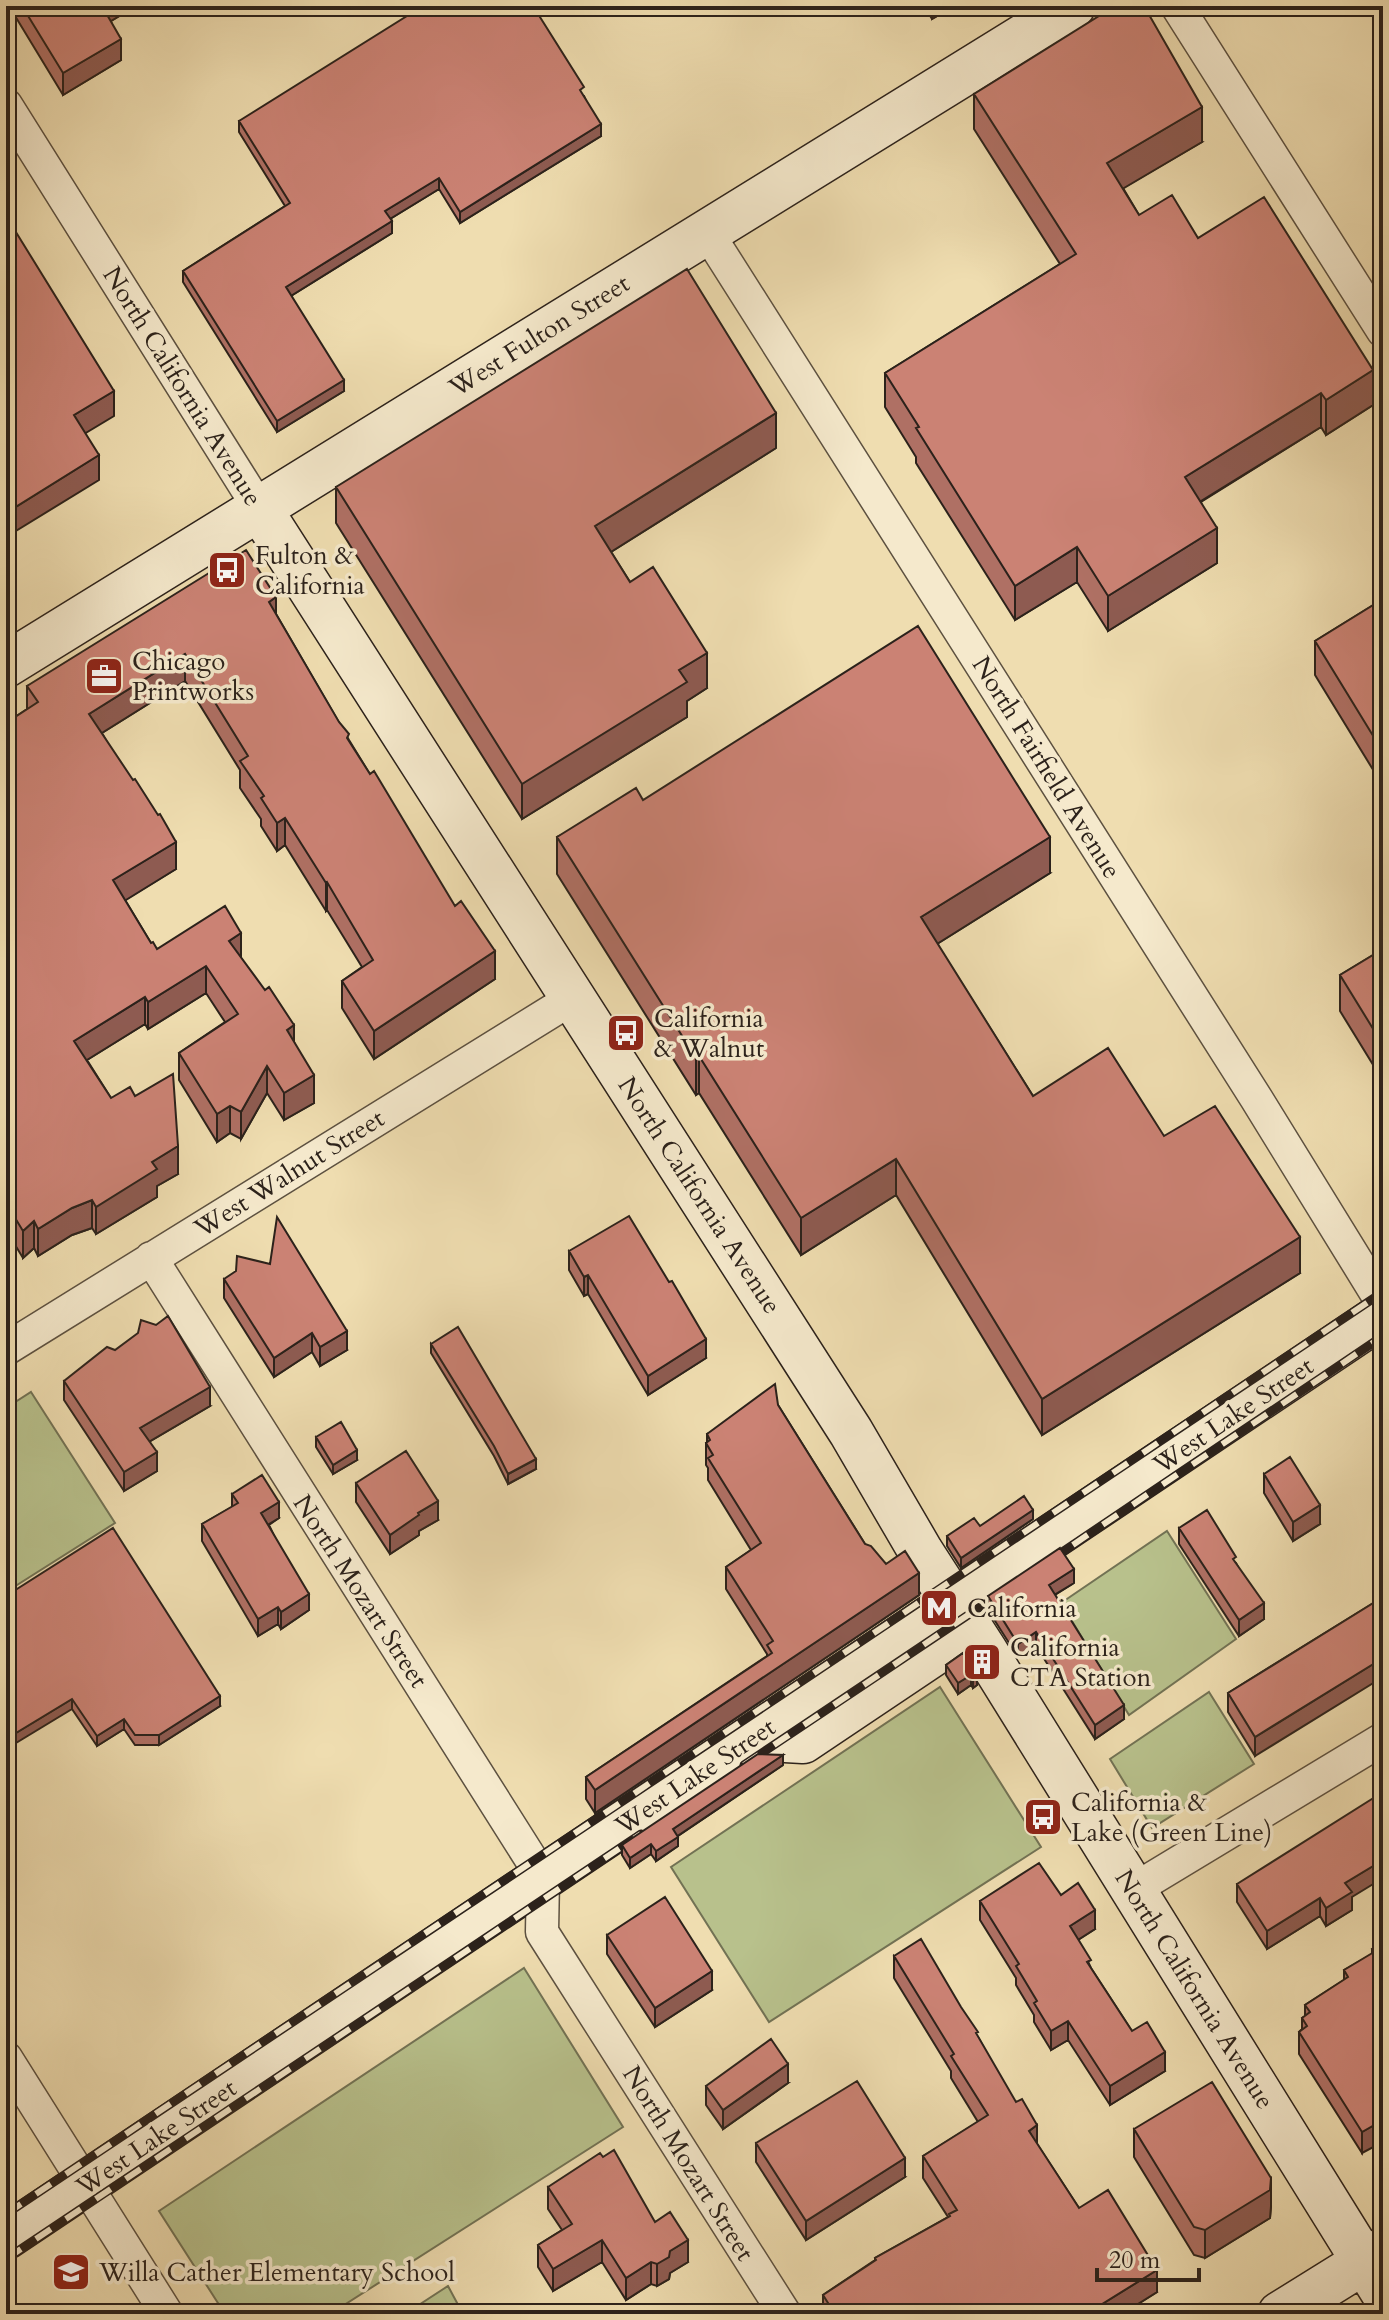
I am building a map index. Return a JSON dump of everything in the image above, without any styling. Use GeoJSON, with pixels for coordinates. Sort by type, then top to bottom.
{"type":"FeatureCollection","features":[{"type":"Feature","properties":{"kind":"street","name":"West Fulton Street"},"geometry":{"type":"LineString","coordinates":[[6,665],[1073,6]]}},
{"type":"Feature","properties":{"kind":"street"},"geometry":{"type":"LineString","coordinates":[[1177,6],[1383,331]]}},
{"type":"Feature","properties":{"kind":"street","name":"North California Avenue"},"geometry":{"type":"LineString","coordinates":[[6,105],[259,508],[843,1420],[1133,1890],[1377,2268]]}},
{"type":"Feature","properties":{"kind":"street","name":"North Fairfield Avenue"},"geometry":{"type":"LineString","coordinates":[[707,232],[1256,1098],[1383,1304]]}},
{"type":"Feature","properties":{"kind":"street","name":"West Walnut Street"},"geometry":{"type":"LineString","coordinates":[[6,1349],[573,998]]}},
{"type":"Feature","properties":{"kind":"street","name":"North Mozart Street"},"geometry":{"type":"LineString","coordinates":[[151,1258],[543,1878]]}},
{"type":"Feature","properties":{"kind":"street","name":"West Lake Street"},"geometry":{"type":"LineString","coordinates":[[6,2237],[752,1738],[803,1741],[962,1617],[988,1579],[1383,1315]]}},
{"type":"Feature","properties":{"kind":"street"},"geometry":{"type":"LineString","coordinates":[[962,1617],[1012,1535],[1039,1545]]}},
{"type":"Feature","properties":{"kind":"street"},"geometry":{"type":"LineString","coordinates":[[962,1617],[988,1579]]}},
{"type":"Feature","properties":{"kind":"street"},"geometry":{"type":"LineString","coordinates":[[1133,1890],[1383,1739]]}},
{"type":"Feature","properties":{"kind":"street"},"geometry":{"type":"LineString","coordinates":[[495,1910],[542,1932],[543,1878]]}},
{"type":"Feature","properties":{"kind":"street","name":"North Mozart Street"},"geometry":{"type":"LineString","coordinates":[[542,1932],[785,2314]]}},
{"type":"Feature","properties":{"kind":"street"},"geometry":{"type":"LineString","coordinates":[[6,2058],[167,2314]]}},
{"type":"Feature","properties":{"kind":"street"},"geometry":{"type":"LineString","coordinates":[[1280,2314],[1377,2268]]}},
{"type":"Feature","properties":{"kind":"green space"},"geometry":{"type":"Polygon","coordinates":[[[31,1392],[115,1523],[6,1592],[6,1408],[31,1392]]]}},
{"type":"Feature","properties":{"kind":"green space"},"geometry":{"type":"Polygon","coordinates":[[[1167,1531],[1236,1639],[1129,1715],[1061,1603],[1167,1531]]]}},
{"type":"Feature","properties":{"kind":"green space"},"geometry":{"type":"Polygon","coordinates":[[[940,1687],[1041,1847],[769,2022],[671,1867],[940,1687]]]}},
{"type":"Feature","properties":{"kind":"green space"},"geometry":{"type":"Polygon","coordinates":[[[1209,1692],[1254,1764],[1152,1828],[1110,1759],[1209,1692]]]}},
{"type":"Feature","properties":{"kind":"green space"},"geometry":{"type":"Polygon","coordinates":[[[524,1968],[623,2127],[330,2314],[225,2314],[159,2211],[524,1968]]]}},
{"type":"Feature","properties":{"kind":"green space"},"geometry":{"type":"Polygon","coordinates":[[[448,2286],[463,2314],[405,2314],[448,2286]]]}},
{"type":"Feature","properties":{"kind":"building"},"geometry":{"type":"Polygon","coordinates":[[[22,6],[102,6],[121,39],[63,73],[22,6]]]}},
{"type":"Feature","properties":{"kind":"building"},"geometry":{"type":"Polygon","coordinates":[[[423,6],[533,6],[584,87],[580,90],[601,124],[460,212],[439,178],[385,211],[392,221],[286,287],[344,380],[277,421],[183,271],[290,203],[239,121],[423,6]]]}},
{"type":"Feature","properties":{"kind":"building"},"geometry":{"type":"Polygon","coordinates":[[[1115,6],[1144,6],[1202,107],[1107,163],[1139,215],[1172,195],[1198,238],[1264,197],[1373,370],[1326,400],[1321,393],[1185,477],[1217,528],[1108,596],[1077,547],[1015,586],[885,373],[1076,254],[974,94],[1115,6]]]}},
{"type":"Feature","properties":{"kind":"building"},"geometry":{"type":"Polygon","coordinates":[[[6,216],[114,391],[74,415],[99,455],[6,513],[6,216]]]}},
{"type":"Feature","properties":{"kind":"building"},"geometry":{"type":"Polygon","coordinates":[[[687,269],[776,413],[595,526],[630,582],[653,567],[707,653],[679,670],[687,682],[522,784],[336,487],[687,269]]]}},
{"type":"Feature","properties":{"kind":"building"},"geometry":{"type":"Polygon","coordinates":[[[246,550],[276,597],[269,602],[349,734],[347,738],[370,774],[374,771],[455,906],[461,901],[495,951],[374,1031],[342,981],[373,960],[285,818],[277,823],[261,798],[264,796],[240,761],[248,756],[185,654],[89,714],[160,814],[176,842],[113,880],[157,949],[225,906],[241,933],[229,941],[265,990],[269,987],[294,1025],[287,1030],[314,1075],[284,1093],[267,1066],[241,1112],[230,1106],[217,1114],[179,1053],[238,1014],[206,966],[148,1002],[145,997],[74,1041],[111,1098],[130,1087],[135,1096],[173,1074],[178,1146],[152,1162],[157,1169],[96,1207],[92,1200],[72,1208],[38,1229],[34,1221],[23,1231],[6,1203],[6,723],[38,702],[27,686],[246,550]]]}},
{"type":"Feature","properties":{"kind":"building"},"geometry":{"type":"Polygon","coordinates":[[[1383,599],[1383,752],[1315,641],[1383,599]]]}},
{"type":"Feature","properties":{"kind":"building"},"geometry":{"type":"Polygon","coordinates":[[[918,626],[1050,837],[921,917],[1033,1096],[1108,1048],[1164,1136],[1215,1106],[1300,1237],[1042,1399],[896,1159],[801,1218],[557,837],[636,788],[643,800],[918,626]]]}},
{"type":"Feature","properties":{"kind":"building"},"geometry":{"type":"Polygon","coordinates":[[[1383,949],[1383,1045],[1340,975],[1383,949]]]}},
{"type":"Feature","properties":{"kind":"building"},"geometry":{"type":"Polygon","coordinates":[[[629,1216],[706,1339],[648,1376],[588,1275],[584,1277],[569,1251],[629,1216]]]}},
{"type":"Feature","properties":{"kind":"building"},"geometry":{"type":"Polygon","coordinates":[[[277,1217],[347,1331],[320,1347],[312,1333],[274,1358],[224,1279],[236,1271],[237,1256],[270,1264],[277,1217]]]}},
{"type":"Feature","properties":{"kind":"building"},"geometry":{"type":"Polygon","coordinates":[[[168,1316],[210,1387],[140,1428],[157,1452],[124,1472],[64,1381],[107,1347],[115,1350],[138,1333],[141,1320],[156,1325],[168,1316]]]}},
{"type":"Feature","properties":{"kind":"building"},"geometry":{"type":"Polygon","coordinates":[[[458,1327],[536,1459],[508,1474],[431,1344],[458,1327]]]}},
{"type":"Feature","properties":{"kind":"building"},"geometry":{"type":"Polygon","coordinates":[[[775,1384],[778,1405],[865,1544],[871,1546],[886,1564],[905,1551],[919,1573],[595,1790],[586,1777],[772,1653],[767,1645],[773,1641],[726,1567],[761,1543],[708,1458],[713,1455],[706,1443],[710,1440],[707,1434],[775,1384]]]}},
{"type":"Feature","properties":{"kind":"building"},"geometry":{"type":"Polygon","coordinates":[[[341,1422],[357,1450],[333,1465],[316,1437],[341,1422]]]}},
{"type":"Feature","properties":{"kind":"building"},"geometry":{"type":"Polygon","coordinates":[[[406,1451],[438,1501],[390,1535],[356,1483],[406,1451]]]}},
{"type":"Feature","properties":{"kind":"building"},"geometry":{"type":"Polygon","coordinates":[[[1290,1457],[1320,1505],[1293,1522],[1264,1474],[1290,1457]]]}},
{"type":"Feature","properties":{"kind":"building"},"geometry":{"type":"Polygon","coordinates":[[[262,1475],[279,1502],[261,1513],[309,1594],[281,1612],[278,1607],[258,1619],[202,1524],[238,1503],[232,1494],[262,1475]]]}},
{"type":"Feature","properties":{"kind":"building"},"geometry":{"type":"Polygon","coordinates":[[[1024,1496],[1033,1510],[961,1558],[947,1536],[974,1518],[980,1526],[1024,1496]]]}},
{"type":"Feature","properties":{"kind":"building"},"geometry":{"type":"Polygon","coordinates":[[[1207,1510],[1236,1557],[1233,1559],[1264,1603],[1239,1620],[1179,1528],[1207,1510]]]}},
{"type":"Feature","properties":{"kind":"building"},"geometry":{"type":"Polygon","coordinates":[[[113,1528],[220,1696],[159,1735],[135,1735],[124,1719],[97,1736],[72,1699],[6,1739],[6,1596],[113,1528]]]}},
{"type":"Feature","properties":{"kind":"building"},"geometry":{"type":"Polygon","coordinates":[[[1060,1548],[1074,1569],[1049,1585],[1124,1705],[1095,1725],[1036,1632],[1018,1644],[988,1596],[1060,1548]]]}},
{"type":"Feature","properties":{"kind":"building"},"geometry":{"type":"Polygon","coordinates":[[[1383,1597],[1383,1658],[1255,1737],[1228,1693],[1383,1597]]]}},
{"type":"Feature","properties":{"kind":"building"},"geometry":{"type":"Polygon","coordinates":[[[963,1653],[977,1674],[958,1683],[946,1665],[963,1653]]]}},
{"type":"Feature","properties":{"kind":"building"},"geometry":{"type":"Polygon","coordinates":[[[758,1754],[783,1755],[673,1829],[678,1837],[656,1851],[651,1844],[630,1858],[622,1845],[758,1754]]]}},
{"type":"Feature","properties":{"kind":"building"},"geometry":{"type":"Polygon","coordinates":[[[1383,1792],[1383,1860],[1345,1883],[1352,1892],[1326,1908],[1320,1898],[1267,1931],[1237,1884],[1383,1792]]]}},
{"type":"Feature","properties":{"kind":"building"},"geometry":{"type":"Polygon","coordinates":[[[1039,1863],[1061,1895],[1078,1883],[1095,1910],[1070,1926],[1091,1960],[1087,1962],[1132,2031],[1147,2022],[1165,2052],[1110,2086],[1068,2021],[1051,2031],[1016,1966],[1019,1964],[980,1901],[1039,1863]]]}},
{"type":"Feature","properties":{"kind":"building"},"geometry":{"type":"Polygon","coordinates":[[[665,1897],[712,1971],[655,2008],[607,1935],[665,1897]]]}},
{"type":"Feature","properties":{"kind":"building"},"geometry":{"type":"Polygon","coordinates":[[[921,1939],[978,2032],[1016,2102],[1022,2099],[1037,2125],[1029,2131],[1079,2208],[1108,2190],[1157,2270],[1086,2314],[835,2314],[823,2295],[875,2258],[957,2210],[923,2156],[988,2115],[894,1956],[921,1939]]]}},
{"type":"Feature","properties":{"kind":"building"},"geometry":{"type":"Polygon","coordinates":[[[1383,1942],[1383,2120],[1362,2132],[1299,2032],[1307,2026],[1302,2018],[1310,2012],[1305,2005],[1348,1977],[1344,1970],[1374,1952],[1372,1949],[1383,1942]]]}},
{"type":"Feature","properties":{"kind":"building"},"geometry":{"type":"Polygon","coordinates":[[[771,2039],[788,2064],[723,2110],[706,2086],[771,2039]]]}},
{"type":"Feature","properties":{"kind":"building"},"geometry":{"type":"Polygon","coordinates":[[[857,2081],[905,2158],[806,2221],[756,2143],[857,2081]]]}},
{"type":"Feature","properties":{"kind":"building"},"geometry":{"type":"Polygon","coordinates":[[[1212,2082],[1271,2178],[1270,2190],[1205,2230],[1194,2227],[1134,2129],[1212,2082]]]}},
{"type":"Feature","properties":{"kind":"building"},"geometry":{"type":"Polygon","coordinates":[[[614,2150],[655,2222],[670,2212],[688,2240],[670,2251],[669,2257],[657,2264],[651,2262],[626,2278],[602,2240],[553,2269],[538,2245],[572,2224],[548,2187],[600,2153],[603,2157],[614,2150]]]}},
{"type":"Feature","properties":{"kind":"railway"},"geometry":{"type":"LineString","coordinates":[[6,2214],[1383,1292]]}},
{"type":"Feature","properties":{"kind":"railway"},"geometry":{"type":"LineString","coordinates":[[1043,1565],[1383,1336]]}},
{"type":"Feature","properties":{"kind":"railway"},"geometry":{"type":"LineString","coordinates":[[744,1765],[1007,1589]]}},
{"type":"Feature","properties":{"kind":"railway"},"geometry":{"type":"LineString","coordinates":[[6,2259],[641,1834]]}},
{"type":"Feature","properties":{"kind":"place","name":"Fulton & California"},"geometry":{"type":"Point","coordinates":[227,570]}},
{"type":"Feature","properties":{"kind":"place","name":"Chicago Printworks"},"geometry":{"type":"Point","coordinates":[104,676]}},
{"type":"Feature","properties":{"kind":"place","name":"California & Walnut"},"geometry":{"type":"Point","coordinates":[626,1033]}},
{"type":"Feature","properties":{"kind":"place","name":"California"},"geometry":{"type":"Point","coordinates":[939,1608]}},
{"type":"Feature","properties":{"kind":"place","name":"California CTA Station"},"geometry":{"type":"Point","coordinates":[982,1662]}},
{"type":"Feature","properties":{"kind":"place","name":"California & Lake (Green Line)"},"geometry":{"type":"Point","coordinates":[1043,1817]}},
{"type":"Feature","properties":{"kind":"place","name":"Willa Cather Elementary School"},"geometry":{"type":"Point","coordinates":[71,2272]}}]}
